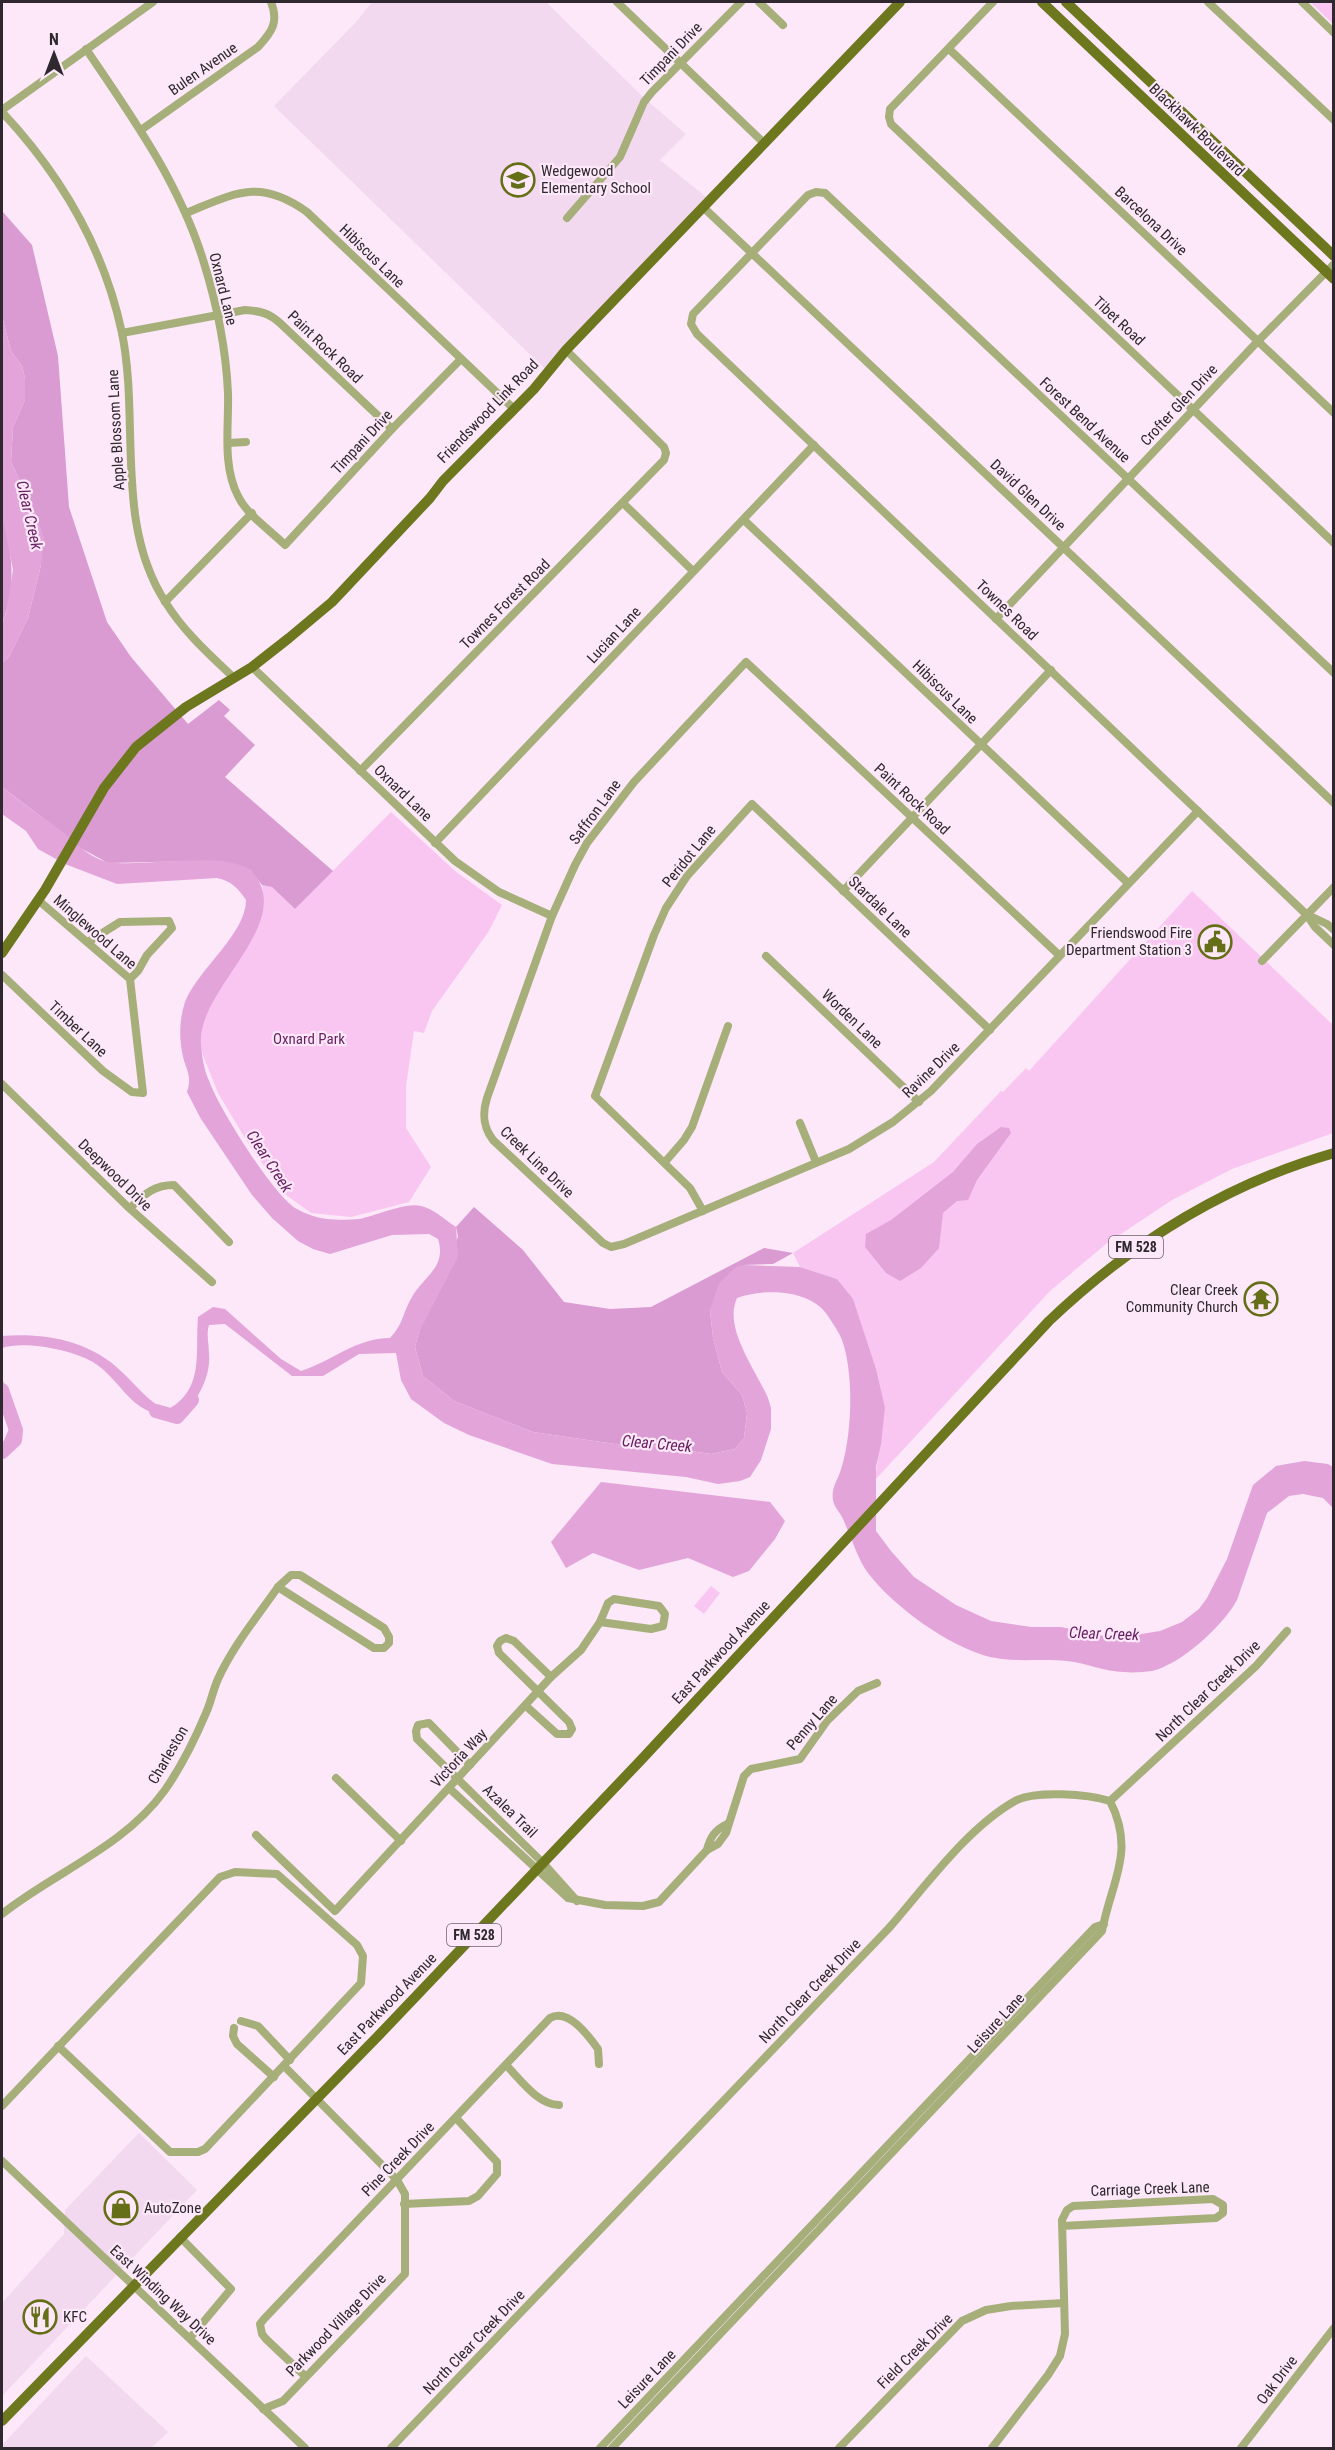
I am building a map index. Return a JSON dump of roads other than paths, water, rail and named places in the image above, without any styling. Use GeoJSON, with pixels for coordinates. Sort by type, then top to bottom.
{"type":"FeatureCollection","features":[{"type":"Feature","properties":{"kind":"main road","name":"Friendswood Link Road"},"geometry":{"type":"LineString","coordinates":[[2,953],[45,890],[114,773],[136,747],[186,707],[252,667],[332,602],[430,498],[443,481],[534,389],[566,350],[900,2]]}},
{"type":"Feature","properties":{"kind":"main road","name":"Blackhawk Boulevard"},"geometry":{"type":"LineString","coordinates":[[1042,2],[1244,196],[1331,272]]}},
{"type":"Feature","properties":{"kind":"main road","name":"Blackhawk Boulevard"},"geometry":{"type":"LineString","coordinates":[[1066,2],[1334,255]]}},
{"type":"Feature","properties":{"kind":"main road"},"geometry":{"type":"LineString","coordinates":[[1101,58],[1113,47]]}},
{"type":"Feature","properties":{"kind":"main road"},"geometry":{"type":"LineString","coordinates":[[1171,126],[1184,114]]}},
{"type":"Feature","properties":{"kind":"main road"},"geometry":{"type":"LineString","coordinates":[[1244,196],[1256,183]]}},
{"type":"Feature","properties":{"kind":"main road","name":"East Parkwood Avenue"},"geometry":{"type":"LineString","coordinates":[[2,2421],[539,1867],[1049,1321],[1117,1261],[1169,1225],[1227,1194],[1279,1171],[1334,1153]]}},
{"type":"Feature","properties":{"kind":"street"},"geometry":{"type":"LineString","coordinates":[[2,111],[153,2]]}},
{"type":"Feature","properties":{"kind":"street","name":"Bulen Avenue"},"geometry":{"type":"LineString","coordinates":[[141,130],[258,47],[275,25],[275,12],[271,2]]}},
{"type":"Feature","properties":{"kind":"street"},"geometry":{"type":"LineString","coordinates":[[617,2],[765,144]]}},
{"type":"Feature","properties":{"kind":"street","name":"Timpani Drive"},"geometry":{"type":"LineString","coordinates":[[567,218],[614,167],[644,102],[741,2]]}},
{"type":"Feature","properties":{"kind":"street"},"geometry":{"type":"LineString","coordinates":[[759,2],[783,25]]}},
{"type":"Feature","properties":{"kind":"street"},"geometry":{"type":"LineString","coordinates":[[949,49],[993,2]]}},
{"type":"Feature","properties":{"kind":"street"},"geometry":{"type":"LineString","coordinates":[[1208,2],[1334,120]]}},
{"type":"Feature","properties":{"kind":"street"},"geometry":{"type":"LineString","coordinates":[[1302,2],[1334,33]]}},
{"type":"Feature","properties":{"kind":"street","name":"Tibet Road"},"geometry":{"type":"LineString","coordinates":[[949,49],[890,109],[891,124],[1334,543]]}},
{"type":"Feature","properties":{"kind":"street","name":"Barcelona Drive"},"geometry":{"type":"LineString","coordinates":[[949,49],[1334,413]]}},
{"type":"Feature","properties":{"kind":"street","name":"Oxnard Lane"},"geometry":{"type":"LineString","coordinates":[[86,50],[165,169],[186,213],[204,263],[217,314],[226,372],[231,482],[239,499],[285,545]]}},
{"type":"Feature","properties":{"kind":"street","name":"Apple Blossom Lane"},"geometry":{"type":"LineString","coordinates":[[2,111],[41,156],[85,226],[108,277],[122,333],[130,391],[135,520],[140,547],[165,602],[191,638],[233,677]]}},
{"type":"Feature","properties":{"kind":"street","name":"Hibiscus Lane"},"geometry":{"type":"LineString","coordinates":[[186,213],[228,196],[252,191],[273,193],[292,201],[307,212],[513,408]]}},
{"type":"Feature","properties":{"kind":"street","name":"Forest Bend Avenue"},"geometry":{"type":"LineString","coordinates":[[751,253],[808,195],[816,192],[825,193],[1334,673]]}},
{"type":"Feature","properties":{"kind":"street","name":"David Glen Drive"},"geometry":{"type":"LineString","coordinates":[[704,208],[1334,803]]}},
{"type":"Feature","properties":{"kind":"street","name":"Townes Road"},"geometry":{"type":"LineString","coordinates":[[751,253],[693,314],[691,324],[697,334],[1307,915],[1315,927],[1334,945]]}},
{"type":"Feature","properties":{"kind":"street","name":"Crofter Glen Drive"},"geometry":{"type":"LineString","coordinates":[[996,619],[1258,341],[1331,272]]}},
{"type":"Feature","properties":{"kind":"street","name":"Paint Rock Road"},"geometry":{"type":"LineString","coordinates":[[122,333],[245,309],[272,315],[392,429]]}},
{"type":"Feature","properties":{"kind":"street","name":"Townes Forest Road"},"geometry":{"type":"LineString","coordinates":[[360,771],[664,460],[666,453],[664,447],[566,350]]}},
{"type":"Feature","properties":{"kind":"street","name":"Timpani Drive"},"geometry":{"type":"LineString","coordinates":[[285,545],[392,429],[460,360]]}},
{"type":"Feature","properties":{"kind":"street"},"geometry":{"type":"LineString","coordinates":[[228,443],[246,442]]}},
{"type":"Feature","properties":{"kind":"street","name":"Lucian Lane"},"geometry":{"type":"LineString","coordinates":[[435,843],[813,445]]}},
{"type":"Feature","properties":{"kind":"street"},"geometry":{"type":"LineString","coordinates":[[623,503],[693,571]]}},
{"type":"Feature","properties":{"kind":"street"},"geometry":{"type":"LineString","coordinates":[[165,602],[252,513]]}},
{"type":"Feature","properties":{"kind":"street","name":"Hibiscus Lane"},"geometry":{"type":"LineString","coordinates":[[744,519],[1128,883]]}},
{"type":"Feature","properties":{"kind":"street","name":"Paint Rock Road"},"geometry":{"type":"LineString","coordinates":[[746,662],[1059,955]]}},
{"type":"Feature","properties":{"kind":"street","name":"Saffron Lane"},"geometry":{"type":"LineString","coordinates":[[519,1011],[552,916],[574,865],[599,825],[634,782],[746,662]]}},
{"type":"Feature","properties":{"kind":"street","name":"Oxnard Lane"},"geometry":{"type":"LineString","coordinates":[[252,667],[435,843],[499,892],[552,916]]}},
{"type":"Feature","properties":{"kind":"street"},"geometry":{"type":"LineString","coordinates":[[843,891],[1050,670]]}},
{"type":"Feature","properties":{"kind":"street","name":"Stardale Lane"},"geometry":{"type":"LineString","coordinates":[[752,804],[990,1030]]}},
{"type":"Feature","properties":{"kind":"street","name":"Peridot Lane"},"geometry":{"type":"LineString","coordinates":[[665,1162],[595,1096],[642,965],[666,908],[687,876],[752,804]]}},
{"type":"Feature","properties":{"kind":"street","name":"Ravine Drive"},"geometry":{"type":"LineString","coordinates":[[611,1247],[624,1244],[703,1211],[864,1140],[919,1102],[1198,811]]}},
{"type":"Feature","properties":{"kind":"street"},"geometry":{"type":"LineString","coordinates":[[1262,961],[1334,887]]}},
{"type":"Feature","properties":{"kind":"street","name":"Minglewood Lane"},"geometry":{"type":"LineString","coordinates":[[38,900],[130,979],[143,1093]]}},
{"type":"Feature","properties":{"kind":"street","name":"Townes Road"},"geometry":{"type":"LineString","coordinates":[[1307,915],[1327,924],[1334,930]]}},
{"type":"Feature","properties":{"kind":"street"},"geometry":{"type":"LineString","coordinates":[[88,942],[120,922],[169,921],[172,928],[147,955],[138,971],[130,979]]}},
{"type":"Feature","properties":{"kind":"street","name":"Worden Lane"},"geometry":{"type":"LineString","coordinates":[[766,956],[919,1102]]}},
{"type":"Feature","properties":{"kind":"street","name":"Timber Lane"},"geometry":{"type":"LineString","coordinates":[[2,975],[103,1071],[132,1092],[143,1093]]}},
{"type":"Feature","properties":{"kind":"street","name":"Creek Line Drive"},"geometry":{"type":"LineString","coordinates":[[519,1011],[483,1110],[486,1128],[494,1140],[603,1243],[611,1247]]}},
{"type":"Feature","properties":{"kind":"street"},"geometry":{"type":"LineString","coordinates":[[703,1211],[690,1188],[665,1162],[692,1127],[728,1026]]}},
{"type":"Feature","properties":{"kind":"street","name":"Deepwood Drive"},"geometry":{"type":"LineString","coordinates":[[2,1084],[130,1208],[212,1282]]}},
{"type":"Feature","properties":{"kind":"street"},"geometry":{"type":"LineString","coordinates":[[800,1123],[816,1162]]}},
{"type":"Feature","properties":{"kind":"street"},"geometry":{"type":"LineString","coordinates":[[130,1208],[147,1191],[161,1185],[174,1185],[229,1242]]}},
{"type":"Feature","properties":{"kind":"street"},"geometry":{"type":"LineString","coordinates":[[291,1575],[300,1575],[384,1628],[389,1637],[389,1643],[384,1648],[374,1648],[278,1587],[291,1575]]}},
{"type":"Feature","properties":{"kind":"street","name":"Charleston"},"geometry":{"type":"LineString","coordinates":[[2,1914],[20,1899],[99,1851],[135,1822],[164,1790],[207,1713],[217,1680],[234,1648],[278,1587]]}},
{"type":"Feature","properties":{"kind":"street","name":"Victoria Way"},"geometry":{"type":"LineString","coordinates":[[256,1835],[334,1911],[551,1677],[581,1650],[600,1622],[608,1603],[614,1599],[656,1605],[665,1614],[663,1626],[656,1629],[600,1622]]}},
{"type":"Feature","properties":{"kind":"street","name":"North Clear Creek Drive"},"geometry":{"type":"LineString","coordinates":[[391,2448],[881,1937],[953,1856],[987,1822],[1016,1801],[1029,1797],[1062,1796],[1110,1801],[1256,1666],[1287,1631]]}},
{"type":"Feature","properties":{"kind":"street"},"geometry":{"type":"LineString","coordinates":[[526,1706],[557,1734],[569,1734],[572,1729],[569,1722],[499,1653],[497,1646],[500,1641],[506,1638],[514,1641],[551,1677]]}},
{"type":"Feature","properties":{"kind":"street","name":"Penny Lane"},"geometry":{"type":"LineString","coordinates":[[539,1867],[578,1901],[633,1906],[659,1902],[707,1850],[718,1844],[726,1833],[744,1776],[751,1769],[800,1759],[827,1721],[858,1691],[877,1683]]}},
{"type":"Feature","properties":{"kind":"street","name":"Azalea Trail"},"geometry":{"type":"LineString","coordinates":[[470,1765],[429,1723],[418,1725],[417,1738],[539,1867]]}},
{"type":"Feature","properties":{"kind":"street"},"geometry":{"type":"LineString","coordinates":[[336,1778],[401,1841]]}},
{"type":"Feature","properties":{"kind":"street","name":"Azalea Trail"},"geometry":{"type":"LineString","coordinates":[[449,1788],[539,1867]]}},
{"type":"Feature","properties":{"kind":"street","name":"Leisure Lane"},"geometry":{"type":"LineString","coordinates":[[600,2448],[716,2332],[902,2136],[1095,1927],[1104,1924],[1121,1857],[1120,1827],[1110,1801]]}},
{"type":"Feature","properties":{"kind":"street"},"geometry":{"type":"LineString","coordinates":[[2,2106],[58,2046],[220,1877],[235,1872],[277,1874],[357,1945],[363,1956],[361,1983],[205,2149],[198,2152],[170,2152],[58,2046]]}},
{"type":"Feature","properties":{"kind":"street","name":"Pine Creek Drive"},"geometry":{"type":"LineString","coordinates":[[305,2376],[266,2339],[262,2334],[260,2324],[550,2018],[559,2015],[568,2017],[598,2049],[599,2064]]}},
{"type":"Feature","properties":{"kind":"street"},"geometry":{"type":"LineString","coordinates":[[274,2077],[237,2044],[233,2036],[238,2025],[258,2026],[316,2099],[397,2180]]}},
{"type":"Feature","properties":{"kind":"street"},"geometry":{"type":"LineString","coordinates":[[506,2065],[541,2100],[560,2105]]}},
{"type":"Feature","properties":{"kind":"street"},"geometry":{"type":"LineString","coordinates":[[404,2204],[473,2199],[497,2174],[497,2162],[456,2118]]}},
{"type":"Feature","properties":{"kind":"street","name":"East Winding Way Drive"},"geometry":{"type":"LineString","coordinates":[[2,2162],[305,2448]]}},
{"type":"Feature","properties":{"kind":"street","name":"Parkwood Village Drive"},"geometry":{"type":"LineString","coordinates":[[276,2421],[283,2401],[405,2274],[405,2194],[397,2180]]}},
{"type":"Feature","properties":{"kind":"street","name":"Carriage Creek Lane"},"geometry":{"type":"LineString","coordinates":[[1213,2199],[1223,2205],[1223,2213],[1216,2218],[1062,2226],[1064,2216],[1073,2206],[1213,2199]]}},
{"type":"Feature","properties":{"kind":"street"},"geometry":{"type":"LineString","coordinates":[[992,2448],[1060,2356],[1065,2334],[1062,2226]]}},
{"type":"Feature","properties":{"kind":"street"},"geometry":{"type":"LineString","coordinates":[[180,2237],[231,2289],[190,2338]]}},
{"type":"Feature","properties":{"kind":"street","name":"Field Creek Drive"},"geometry":{"type":"LineString","coordinates":[[839,2448],[962,2321],[986,2310],[1064,2303]]}},
{"type":"Feature","properties":{"kind":"street","name":"Oak Drive"},"geometry":{"type":"LineString","coordinates":[[1241,2448],[1334,2328]]}},
{"type":"Feature","properties":{"kind":"street","name":"Leisure Lane"},"geometry":{"type":"LineString","coordinates":[[612,2448],[716,2332]]}},
{"type":"Feature","properties":{"kind":"street","name":"Parkwood Village Drive"},"geometry":{"type":"LineString","coordinates":[[263,2409],[283,2401]]}},
{"type":"Feature","properties":{"kind":"water","name":"Clear Creek"},"geometry":{"type":"Polygon","coordinates":[[[2,316],[11,351],[22,366],[25,378],[25,400],[13,427],[11,462],[36,515],[44,538],[41,565],[28,618],[9,657],[2,663],[2,624],[13,570],[2,514],[2,316]]]}},
{"type":"Feature","properties":{"kind":"water"},"geometry":{"type":"Polygon","coordinates":[[[2,787],[83,849],[102,860],[123,863],[206,860],[241,865],[252,872],[263,892],[263,912],[255,934],[213,1001],[204,1023],[201,1044],[208,1078],[224,1112],[262,1171],[275,1188],[297,1209],[320,1218],[348,1220],[414,1205],[426,1207],[456,1227],[458,1257],[419,1332],[415,1347],[423,1376],[454,1401],[533,1432],[615,1444],[651,1445],[711,1454],[735,1449],[744,1438],[747,1413],[742,1395],[722,1372],[713,1338],[710,1310],[719,1283],[736,1267],[743,1265],[800,1267],[837,1279],[853,1299],[876,1369],[885,1408],[876,1467],[876,1531],[914,1577],[956,1605],[991,1621],[1031,1627],[1061,1627],[1104,1636],[1129,1636],[1160,1631],[1182,1622],[1199,1609],[1207,1598],[1227,1559],[1253,1485],[1276,1466],[1304,1461],[1328,1464],[1333,1467],[1333,1508],[1323,1498],[1303,1494],[1289,1496],[1267,1513],[1237,1600],[1231,1610],[1200,1643],[1163,1667],[1152,1671],[1127,1672],[1110,1671],[1067,1661],[1000,1659],[974,1652],[923,1624],[892,1599],[864,1567],[833,1499],[841,1471],[850,1420],[850,1385],[846,1353],[841,1337],[828,1316],[810,1300],[799,1296],[773,1292],[737,1298],[734,1322],[737,1335],[768,1398],[771,1408],[771,1429],[761,1460],[750,1477],[718,1484],[686,1477],[552,1464],[469,1435],[444,1423],[411,1399],[401,1380],[396,1353],[359,1354],[323,1376],[292,1376],[225,1324],[209,1325],[208,1370],[200,1392],[187,1412],[162,1418],[137,1404],[103,1370],[84,1358],[61,1350],[35,1346],[2,1348],[2,1336],[18,1335],[50,1338],[81,1346],[109,1361],[148,1398],[167,1410],[179,1402],[193,1381],[196,1370],[198,1317],[213,1307],[225,1309],[281,1359],[301,1371],[355,1346],[390,1338],[398,1328],[412,1297],[437,1264],[440,1249],[438,1239],[429,1234],[392,1235],[330,1254],[298,1241],[272,1218],[252,1195],[201,1119],[187,1092],[189,1078],[181,1043],[180,1029],[185,1002],[200,977],[238,926],[244,913],[246,900],[234,886],[217,878],[117,884],[65,864],[38,849],[26,831],[2,814],[2,787]]]}},
{"type":"Feature","properties":{"kind":"water"},"geometry":{"type":"Polygon","coordinates":[[[1001,1127],[1009,1128],[1011,1133],[977,1180],[968,1200],[957,1201],[943,1213],[939,1248],[921,1268],[900,1281],[886,1273],[865,1247],[866,1234],[891,1220],[953,1172],[977,1144],[1001,1127]]]}},
{"type":"Feature","properties":{"kind":"water"},"geometry":{"type":"Polygon","coordinates":[[[2,1376],[16,1434],[11,1446],[2,1454],[2,1445],[9,1429],[2,1408],[2,1376]]]}},
{"type":"Feature","properties":{"kind":"water"},"geometry":{"type":"Polygon","coordinates":[[[601,1482],[770,1502],[785,1521],[775,1539],[749,1571],[733,1577],[688,1558],[639,1570],[593,1553],[566,1568],[551,1542],[601,1482]]]}},
{"type":"Feature","properties":{"kind":"waterway"},"geometry":{"type":"LineString","coordinates":[[2,1390],[16,1430],[15,1440],[2,1452]]}},
{"type":"Feature","properties":{"kind":"waterway"},"geometry":{"type":"LineString","coordinates":[[156,1411],[177,1417],[192,1400]]}},
{"type":"Feature","properties":{"kind":"place","name":"Wedgewood Elementary School"},"geometry":{"type":"Point","coordinates":[518,180]}},
{"type":"Feature","properties":{"kind":"place","name":"Friendswood Fire Department Station 3"},"geometry":{"type":"Point","coordinates":[1215,942]}},
{"type":"Feature","properties":{"kind":"place","name":"Clear Creek Community Church"},"geometry":{"type":"Point","coordinates":[1261,1299]}},
{"type":"Feature","properties":{"kind":"place","name":"AutoZone"},"geometry":{"type":"Point","coordinates":[121,2208]}},
{"type":"Feature","properties":{"kind":"place","name":"KFC"},"geometry":{"type":"Point","coordinates":[40,2317]}},
{"type":"Feature","properties":{"kind":"park label","name":"Oxnard Park"},"geometry":{"type":"Point","coordinates":[309,1039]}}]}
